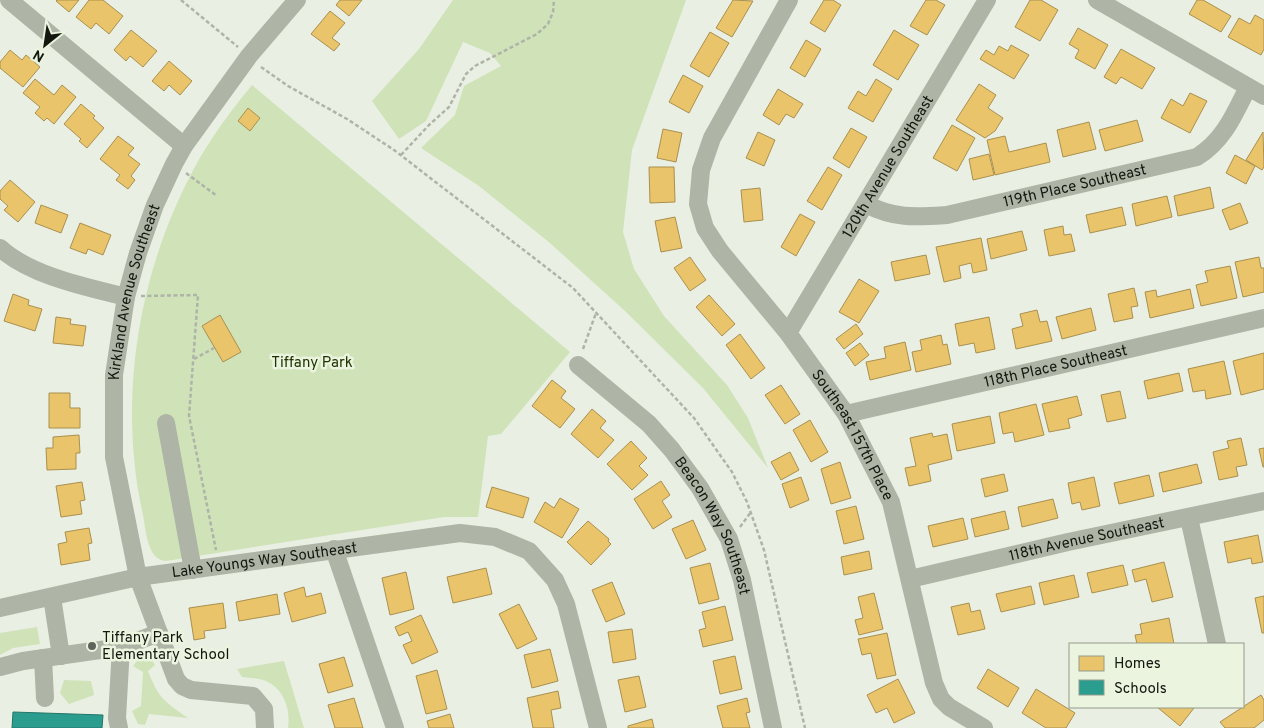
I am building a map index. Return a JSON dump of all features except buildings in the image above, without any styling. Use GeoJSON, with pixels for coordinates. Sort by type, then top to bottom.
{"type":"FeatureCollection","features":[{"type":"Feature","properties":{"kind":"street"},"geometry":{"type":"LineString","coordinates":[[9,0],[184,146]]}},
{"type":"Feature","properties":{"kind":"street","name":"Kirkland Avenue Southeast"},"geometry":{"type":"LineString","coordinates":[[265,728],[264,709],[253,696],[199,692],[182,686],[176,679],[138,577],[114,457],[114,375],[126,297],[138,253],[155,205],[174,164],[184,146],[249,56],[297,0]]}},
{"type":"Feature","properties":{"kind":"street","name":"Southeast 157th Place"},"geometry":{"type":"LineString","coordinates":[[789,0],[712,138],[701,170],[698,204],[705,228],[720,251],[788,333],[846,414],[891,502],[934,684],[941,700],[948,707],[984,728]]}},
{"type":"Feature","properties":{"kind":"street","name":"120th Avenue Southeast"},"geometry":{"type":"LineString","coordinates":[[788,333],[987,0]]}},
{"type":"Feature","properties":{"kind":"street"},"geometry":{"type":"LineString","coordinates":[[1097,0],[1264,96]]}},
{"type":"Feature","properties":{"kind":"street","name":"119th Place Southeast"},"geometry":{"type":"LineString","coordinates":[[866,204],[892,215],[910,217],[947,215],[1197,157],[1210,149],[1223,134],[1248,87]]}},
{"type":"Feature","properties":{"kind":"street"},"geometry":{"type":"LineString","coordinates":[[0,248],[7,254],[54,278],[126,297]]}},
{"type":"Feature","properties":{"kind":"street","name":"118th Place Southeast"},"geometry":{"type":"LineString","coordinates":[[846,414],[1264,318]]}},
{"type":"Feature","properties":{"kind":"street","name":"Beacon Way Southeast"},"geometry":{"type":"LineString","coordinates":[[578,365],[649,424],[672,450],[700,488],[729,540],[742,580],[773,728]]}},
{"type":"Feature","properties":{"kind":"street"},"geometry":{"type":"LineString","coordinates":[[166,422],[193,570]]}},
{"type":"Feature","properties":{"kind":"street","name":"118th Avenue Southeast"},"geometry":{"type":"LineString","coordinates":[[910,579],[1068,542],[1264,501]]}},
{"type":"Feature","properties":{"kind":"street"},"geometry":{"type":"LineString","coordinates":[[1189,518],[1216,643]]}},
{"type":"Feature","properties":{"kind":"street","name":"Lake Youngs Way Southeast"},"geometry":{"type":"LineString","coordinates":[[0,608],[138,577],[460,533],[495,537],[529,552],[555,580],[566,604],[598,728]]}},
{"type":"Feature","properties":{"kind":"street"},"geometry":{"type":"LineString","coordinates":[[334,549],[395,728]]}},
{"type":"Feature","properties":{"kind":"street"},"geometry":{"type":"LineString","coordinates":[[52,597],[61,656]]}},
{"type":"Feature","properties":{"kind":"street"},"geometry":{"type":"LineString","coordinates":[[0,667],[42,658],[121,646],[159,633]]}},
{"type":"Feature","properties":{"kind":"street"},"geometry":{"type":"LineString","coordinates":[[119,728],[117,718],[121,646]]}},
{"type":"Feature","properties":{"kind":"street"},"geometry":{"type":"LineString","coordinates":[[42,658],[45,698]]}},
{"type":"Feature","properties":{"kind":"path"},"geometry":{"type":"LineString","coordinates":[[181,0],[280,81],[346,119],[401,155],[573,288],[694,418],[732,472],[747,502],[764,550],[805,728]]}},
{"type":"Feature","properties":{"kind":"path"},"geometry":{"type":"LineString","coordinates":[[401,155],[428,125],[449,107],[466,74],[475,66],[537,34],[548,24],[553,12],[554,0]]}},
{"type":"Feature","properties":{"kind":"path"},"geometry":{"type":"LineString","coordinates":[[174,164],[217,196]]}},
{"type":"Feature","properties":{"kind":"path"},"geometry":{"type":"LineString","coordinates":[[126,297],[198,295],[189,416],[220,566]]}},
{"type":"Feature","properties":{"kind":"path"},"geometry":{"type":"LineString","coordinates":[[578,365],[596,313]]}},
{"type":"Feature","properties":{"kind":"path"},"geometry":{"type":"LineString","coordinates":[[193,359],[214,348]]}},
{"type":"Feature","properties":{"kind":"green space"},"geometry":{"type":"Polygon","coordinates":[[[453,0],[686,0],[632,150],[623,232],[634,269],[664,316],[727,385],[748,418],[768,468],[703,388],[625,311],[550,243],[479,186],[421,148],[455,115],[464,86],[501,66],[490,53],[463,42],[426,121],[399,139],[372,101],[419,49],[453,0]]]}},
{"type":"Feature","properties":{"kind":"green space","name":"Tiffany Park"},"geometry":{"type":"Polygon","coordinates":[[[252,85],[570,352],[501,434],[488,436],[478,517],[444,517],[166,561],[155,556],[151,550],[148,543],[135,469],[132,423],[133,376],[139,330],[149,284],[162,240],[180,197],[201,156],[225,120],[252,85]]]}},
{"type":"Feature","properties":{"kind":"green space"},"geometry":{"type":"Polygon","coordinates":[[[37,627],[40,644],[13,648],[0,655],[0,633],[37,627]]]}},
{"type":"Feature","properties":{"kind":"green space"},"geometry":{"type":"Polygon","coordinates":[[[150,657],[155,665],[148,671],[159,694],[188,718],[149,714],[145,725],[138,724],[132,711],[141,706],[143,672],[133,666],[139,659],[150,657]]]}},
{"type":"Feature","properties":{"kind":"green space"},"geometry":{"type":"Polygon","coordinates":[[[284,661],[304,728],[288,728],[287,707],[277,689],[266,681],[242,677],[237,669],[284,661]]]}},
{"type":"Feature","properties":{"kind":"green space"},"geometry":{"type":"Polygon","coordinates":[[[64,680],[91,681],[94,695],[69,704],[60,693],[64,680]]]}},
{"type":"Feature","properties":{"kind":"place","name":"Tiffany Park Elementary School"},"geometry":{"type":"Point","coordinates":[92,646]}}]}
